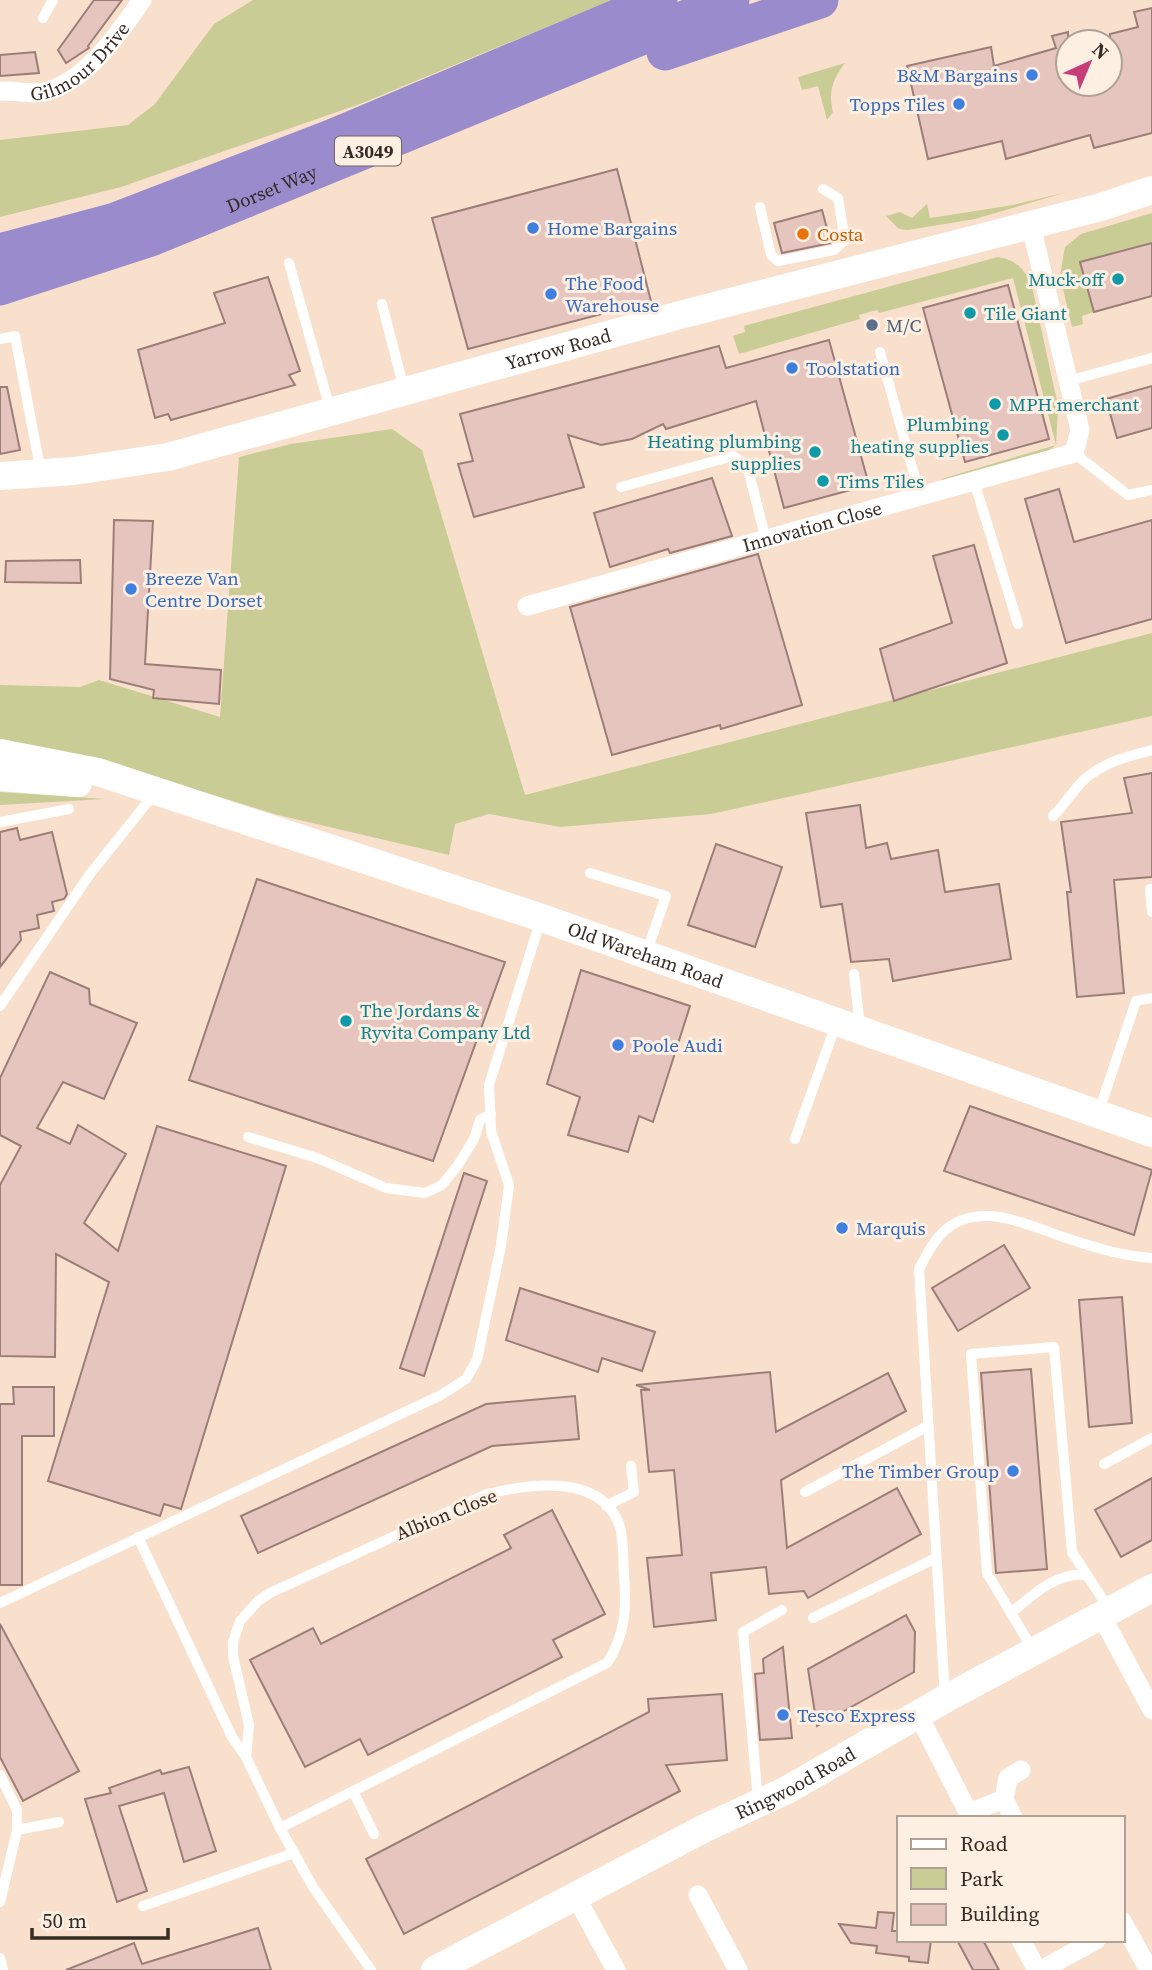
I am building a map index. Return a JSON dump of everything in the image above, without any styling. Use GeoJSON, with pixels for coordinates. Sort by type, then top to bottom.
{"type":"FeatureCollection","features":[{"type":"Feature","properties":{"kind":"highway","name":"Dorset Way"},"geometry":{"type":"LineString","coordinates":[[0,252],[115,221],[331,138],[659,0]]}},
{"type":"Feature","properties":{"kind":"highway","name":"Dorset Way"},"geometry":{"type":"LineString","coordinates":[[0,286],[122,247],[335,165],[731,0]]}},
{"type":"Feature","properties":{"kind":"highway"},"geometry":{"type":"LineString","coordinates":[[122,247],[163,243],[235,218],[608,71],[820,0]]}},
{"type":"Feature","properties":{"kind":"street","name":"Gilmour Drive"},"geometry":{"type":"LineString","coordinates":[[0,91],[46,92],[86,69],[115,39],[142,0]]}},
{"type":"Feature","properties":{"kind":"street","name":"Yarrow Road"},"geometry":{"type":"LineString","coordinates":[[0,476],[112,467],[168,457],[676,316],[1031,226],[1152,190]]}},
{"type":"Feature","properties":{"kind":"street"},"geometry":{"type":"LineString","coordinates":[[1031,226],[1080,430],[1074,453]]}},
{"type":"Feature","properties":{"kind":"street","name":"Innovation Close"},"geometry":{"type":"LineString","coordinates":[[527,606],[1074,453]]}},
{"type":"Feature","properties":{"kind":"street","name":"Old Wareham Road"},"geometry":{"type":"LineString","coordinates":[[0,753],[98,772],[542,918],[1152,1133]]}},
{"type":"Feature","properties":{"kind":"street","name":"Old Wareham Road"},"geometry":{"type":"LineString","coordinates":[[0,777],[147,788]]}},
{"type":"Feature","properties":{"kind":"street","name":"Ringwood Road"},"geometry":{"type":"LineString","coordinates":[[435,1970],[703,1829],[758,1805],[945,1699],[1152,1588]]}},
{"type":"Feature","properties":{"kind":"street"},"geometry":{"type":"LineString","coordinates":[[1105,1613],[1152,1710]]}},
{"type":"Feature","properties":{"kind":"street"},"geometry":{"type":"LineString","coordinates":[[918,1714],[970,1815],[1004,1799]]}},
{"type":"Feature","properties":{"kind":"street"},"geometry":{"type":"LineString","coordinates":[[1012,1816],[1004,1799],[1008,1778],[1021,1770]]}},
{"type":"Feature","properties":{"kind":"street"},"geometry":{"type":"LineString","coordinates":[[698,1895],[738,1970]]}},
{"type":"Feature","properties":{"kind":"street"},"geometry":{"type":"LineString","coordinates":[[576,1896],[616,1970]]}},
{"type":"Feature","properties":{"kind":"street"},"geometry":{"type":"LineString","coordinates":[[1124,1926],[1149,1970]]}},
{"type":"Feature","properties":{"kind":"street"},"geometry":{"type":"LineString","coordinates":[[1022,1942],[1039,1970],[1092,1942]]}},
{"type":"Feature","properties":{"kind":"lane"},"geometry":{"type":"LineString","coordinates":[[43,18],[52,0]]}},
{"type":"Feature","properties":{"kind":"lane"},"geometry":{"type":"LineString","coordinates":[[760,207],[771,255],[778,261],[834,250],[845,240],[838,198],[823,189]]}},
{"type":"Feature","properties":{"kind":"lane"},"geometry":{"type":"LineString","coordinates":[[289,262],[331,413]]}},
{"type":"Feature","properties":{"kind":"lane"},"geometry":{"type":"LineString","coordinates":[[383,304],[405,393]]}},
{"type":"Feature","properties":{"kind":"lane"},"geometry":{"type":"LineString","coordinates":[[0,339],[15,336],[41,473]]}},
{"type":"Feature","properties":{"kind":"lane"},"geometry":{"type":"LineString","coordinates":[[880,352],[920,496]]}},
{"type":"Feature","properties":{"kind":"lane"},"geometry":{"type":"LineString","coordinates":[[1068,381],[1152,358]]}},
{"type":"Feature","properties":{"kind":"lane"},"geometry":{"type":"LineString","coordinates":[[1074,453],[1128,495],[1152,490]]}},
{"type":"Feature","properties":{"kind":"lane"},"geometry":{"type":"LineString","coordinates":[[621,486],[733,456],[747,465],[766,540]]}},
{"type":"Feature","properties":{"kind":"lane"},"geometry":{"type":"LineString","coordinates":[[974,481],[1018,624]]}},
{"type":"Feature","properties":{"kind":"lane"},"geometry":{"type":"LineString","coordinates":[[1053,816],[1068,803],[1087,778],[1116,760],[1152,750]]}},
{"type":"Feature","properties":{"kind":"lane"},"geometry":{"type":"LineString","coordinates":[[0,1006],[147,788]]}},
{"type":"Feature","properties":{"kind":"lane"},"geometry":{"type":"LineString","coordinates":[[0,822],[69,809]]}},
{"type":"Feature","properties":{"kind":"lane"},"geometry":{"type":"LineString","coordinates":[[590,873],[666,896],[646,954]]}},
{"type":"Feature","properties":{"kind":"lane"},"geometry":{"type":"LineString","coordinates":[[1150,889],[1152,912]]}},
{"type":"Feature","properties":{"kind":"lane"},"geometry":{"type":"LineString","coordinates":[[0,1603],[441,1395],[466,1379],[477,1360],[501,1246],[509,1185],[491,1131],[489,1085],[542,918]]}},
{"type":"Feature","properties":{"kind":"lane"},"geometry":{"type":"LineString","coordinates":[[795,1139],[849,1025],[854,974]]}},
{"type":"Feature","properties":{"kind":"lane"},"geometry":{"type":"LineString","coordinates":[[1098,1115],[1136,1001],[1152,998]]}},
{"type":"Feature","properties":{"kind":"lane"},"geometry":{"type":"LineString","coordinates":[[248,1137],[317,1158],[386,1188],[425,1193],[442,1185],[474,1139],[480,1120],[491,1114]]}},
{"type":"Feature","properties":{"kind":"lane"},"geometry":{"type":"LineString","coordinates":[[945,1699],[919,1269],[934,1242],[954,1224],[975,1216],[1029,1223],[1127,1256],[1152,1258]]}},
{"type":"Feature","properties":{"kind":"lane"},"geometry":{"type":"LineString","coordinates":[[1034,1651],[1012,1612],[999,1597],[987,1573],[971,1354],[1054,1347],[1072,1552],[1105,1613]]}},
{"type":"Feature","properties":{"kind":"lane"},"geometry":{"type":"LineString","coordinates":[[805,1492],[928,1426]]}},
{"type":"Feature","properties":{"kind":"lane"},"geometry":{"type":"LineString","coordinates":[[1104,1464],[1152,1438]]}},
{"type":"Feature","properties":{"kind":"lane"},"geometry":{"type":"LineString","coordinates":[[280,1828],[607,1663],[621,1639],[626,1599],[620,1527],[606,1506],[634,1492],[631,1466]]}},
{"type":"Feature","properties":{"kind":"lane","name":"Albion Close"},"geometry":{"type":"LineString","coordinates":[[371,1970],[294,1853],[246,1757],[249,1725],[233,1656],[233,1642],[240,1621],[258,1601],[338,1560],[487,1494],[511,1489],[570,1486],[586,1491],[606,1506]]}},
{"type":"Feature","properties":{"kind":"lane"},"geometry":{"type":"LineString","coordinates":[[138,1537],[232,1737],[246,1757]]}},
{"type":"Feature","properties":{"kind":"lane"},"geometry":{"type":"LineString","coordinates":[[813,1618],[936,1558]]}},
{"type":"Feature","properties":{"kind":"lane"},"geometry":{"type":"LineString","coordinates":[[1012,1612],[1039,1590],[1063,1578],[1086,1575]]}},
{"type":"Feature","properties":{"kind":"lane"},"geometry":{"type":"LineString","coordinates":[[758,1805],[743,1632],[782,1610]]}},
{"type":"Feature","properties":{"kind":"lane"},"geometry":{"type":"LineString","coordinates":[[0,1775],[17,1810],[17,1830],[0,1902]]}},
{"type":"Feature","properties":{"kind":"lane"},"geometry":{"type":"LineString","coordinates":[[353,1791],[374,1834]]}},
{"type":"Feature","properties":{"kind":"lane"},"geometry":{"type":"LineString","coordinates":[[17,1830],[59,1822]]}},
{"type":"Feature","properties":{"kind":"lane"},"geometry":{"type":"LineString","coordinates":[[143,1906],[294,1853]]}},
{"type":"Feature","properties":{"kind":"lane"},"geometry":{"type":"LineString","coordinates":[[0,1958],[3,1970]]}},
{"type":"Feature","properties":{"kind":"green space"},"geometry":{"type":"Polygon","coordinates":[[[253,0],[612,0],[360,104],[121,187],[0,217],[0,140],[128,125],[155,104],[214,24],[253,0]]]}},
{"type":"Feature","properties":{"kind":"green space"},"geometry":{"type":"Polygon","coordinates":[[[845,63],[833,86],[833,112],[827,120],[818,86],[802,90],[798,77],[845,63]]]}},
{"type":"Feature","properties":{"kind":"green space"},"geometry":{"type":"Polygon","coordinates":[[[1067,192],[975,219],[908,230],[899,229],[886,216],[900,212],[912,218],[927,204],[930,218],[1013,205],[1067,192]]]}},
{"type":"Feature","properties":{"kind":"green space"},"geometry":{"type":"Polygon","coordinates":[[[1152,213],[1152,243],[1080,262],[1094,312],[1082,316],[1083,324],[1072,327],[1060,276],[1065,247],[1081,234],[1152,213]]]}},
{"type":"Feature","properties":{"kind":"green space"},"geometry":{"type":"Polygon","coordinates":[[[998,257],[1018,265],[1031,282],[1058,406],[1056,445],[1013,278],[879,313],[877,310],[859,315],[860,319],[739,354],[733,336],[745,332],[744,326],[998,257]]]}},
{"type":"Feature","properties":{"kind":"green space"},"geometry":{"type":"Polygon","coordinates":[[[392,429],[422,450],[525,795],[1152,633],[1152,716],[711,814],[560,827],[489,814],[455,824],[449,855],[278,815],[113,765],[0,742],[0,685],[80,687],[99,680],[220,717],[239,457],[291,444],[392,429]]]}},
{"type":"Feature","properties":{"kind":"green space"},"geometry":{"type":"Polygon","coordinates":[[[1056,445],[1045,453],[946,482],[941,479],[1056,445]]]}},
{"type":"Feature","properties":{"kind":"green space"},"geometry":{"type":"Polygon","coordinates":[[[0,792],[105,799],[0,805],[0,792]]]}},
{"type":"Feature","properties":{"kind":"building"},"geometry":{"type":"Polygon","coordinates":[[[94,0],[122,0],[89,48],[66,63],[58,50],[94,0]]]}},
{"type":"Feature","properties":{"kind":"building"},"geometry":{"type":"Polygon","coordinates":[[[1152,8],[1152,133],[1094,148],[1090,135],[1006,159],[1002,141],[928,159],[907,66],[991,47],[994,66],[1054,49],[1054,98],[1124,98],[1124,30],[1138,27],[1134,12],[1152,8]]]}},
{"type":"Feature","properties":{"kind":"building"},"geometry":{"type":"Polygon","coordinates":[[[35,52],[39,73],[0,76],[0,55],[35,52]]]}},
{"type":"Feature","properties":{"kind":"building"},"geometry":{"type":"Polygon","coordinates":[[[617,169],[651,301],[468,349],[432,218],[617,169]]]}},
{"type":"Feature","properties":{"kind":"building","name":"Costa"},"geometry":{"type":"Polygon","coordinates":[[[822,210],[831,243],[782,253],[774,223],[822,210]]]}},
{"type":"Feature","properties":{"kind":"building","name":"Muck-off"},"geometry":{"type":"Polygon","coordinates":[[[1152,243],[1152,296],[1094,312],[1080,262],[1152,243]]]}},
{"type":"Feature","properties":{"kind":"building"},"geometry":{"type":"Polygon","coordinates":[[[268,277],[300,371],[289,375],[295,385],[171,420],[168,414],[155,418],[138,350],[225,323],[214,293],[268,277]]]}},
{"type":"Feature","properties":{"kind":"building"},"geometry":{"type":"Polygon","coordinates":[[[1008,285],[1049,439],[965,462],[923,308],[1008,285]]]}},
{"type":"Feature","properties":{"kind":"building"},"geometry":{"type":"Polygon","coordinates":[[[829,340],[869,485],[784,508],[756,401],[666,429],[663,424],[632,439],[601,445],[568,435],[584,487],[474,517],[458,464],[473,461],[460,414],[719,346],[726,368],[829,340]]]}},
{"type":"Feature","properties":{"kind":"building"},"geometry":{"type":"Polygon","coordinates":[[[1152,386],[1152,428],[1117,438],[1106,399],[1152,386]]]}},
{"type":"Feature","properties":{"kind":"building"},"geometry":{"type":"Polygon","coordinates":[[[0,387],[7,387],[20,450],[0,454],[0,387]]]}},
{"type":"Feature","properties":{"kind":"building"},"geometry":{"type":"Polygon","coordinates":[[[712,478],[732,536],[670,553],[668,549],[610,567],[594,513],[712,478]]]}},
{"type":"Feature","properties":{"kind":"building"},"geometry":{"type":"Polygon","coordinates":[[[1059,489],[1074,542],[1152,520],[1152,619],[1066,643],[1025,499],[1059,489]]]}},
{"type":"Feature","properties":{"kind":"building","name":"Breeze Van Centre Dorset"},"geometry":{"type":"Polygon","coordinates":[[[114,520],[153,521],[145,664],[221,670],[219,704],[153,698],[154,690],[110,679],[114,520]]]}},
{"type":"Feature","properties":{"kind":"building"},"geometry":{"type":"Polygon","coordinates":[[[974,545],[1007,663],[894,701],[880,649],[952,623],[933,556],[974,545]]]}},
{"type":"Feature","properties":{"kind":"building"},"geometry":{"type":"Polygon","coordinates":[[[758,554],[802,705],[721,729],[720,725],[612,755],[570,607],[758,554]]]}},
{"type":"Feature","properties":{"kind":"building"},"geometry":{"type":"Polygon","coordinates":[[[80,560],[81,583],[5,582],[6,561],[80,560]]]}},
{"type":"Feature","properties":{"kind":"building"},"geometry":{"type":"Polygon","coordinates":[[[1152,773],[1152,877],[1114,880],[1124,993],[1077,997],[1067,892],[1071,892],[1061,822],[1132,813],[1124,778],[1152,773]]]}},
{"type":"Feature","properties":{"kind":"building"},"geometry":{"type":"Polygon","coordinates":[[[860,805],[866,848],[887,843],[891,859],[938,850],[945,892],[999,884],[1011,959],[893,981],[889,959],[851,962],[842,904],[821,907],[806,813],[860,805]]]}},
{"type":"Feature","properties":{"kind":"building"},"geometry":{"type":"Polygon","coordinates":[[[17,828],[20,840],[52,832],[67,894],[64,899],[52,902],[54,911],[37,915],[39,928],[20,932],[21,940],[0,967],[0,832],[17,828]]]}},
{"type":"Feature","properties":{"kind":"building"},"geometry":{"type":"Polygon","coordinates":[[[716,844],[782,867],[755,947],[688,925],[716,844]]]}},
{"type":"Feature","properties":{"kind":"building","name":"The Jordans & Ryvita Company Ltd"},"geometry":{"type":"Polygon","coordinates":[[[257,879],[505,962],[433,1161],[189,1080],[257,879]]]}},
{"type":"Feature","properties":{"kind":"building","name":"Poole Audi"},"geometry":{"type":"Polygon","coordinates":[[[581,970],[690,1006],[653,1122],[639,1116],[628,1152],[568,1135],[580,1097],[547,1084],[581,970]]]}},
{"type":"Feature","properties":{"kind":"building"},"geometry":{"type":"Polygon","coordinates":[[[50,972],[89,989],[90,1004],[137,1023],[104,1099],[63,1082],[37,1128],[70,1144],[78,1125],[126,1154],[84,1223],[118,1251],[157,1126],[286,1166],[181,1509],[164,1504],[160,1516],[48,1481],[109,1282],[56,1254],[55,1357],[0,1356],[0,1185],[21,1146],[0,1135],[0,1078],[50,972]]]}},
{"type":"Feature","properties":{"kind":"building"},"geometry":{"type":"Polygon","coordinates":[[[970,1106],[1152,1170],[1134,1235],[944,1171],[970,1106]]]}},
{"type":"Feature","properties":{"kind":"building"},"geometry":{"type":"Polygon","coordinates":[[[464,1173],[487,1181],[424,1376],[400,1368],[464,1173]]]}},
{"type":"Feature","properties":{"kind":"building"},"geometry":{"type":"Polygon","coordinates":[[[1004,1245],[1030,1288],[958,1331],[932,1288],[1004,1245]]]}},
{"type":"Feature","properties":{"kind":"building"},"geometry":{"type":"Polygon","coordinates":[[[520,1288],[655,1332],[642,1371],[602,1358],[598,1372],[506,1340],[520,1288]]]}},
{"type":"Feature","properties":{"kind":"building"},"geometry":{"type":"Polygon","coordinates":[[[1122,1297],[1132,1423],[1089,1427],[1079,1300],[1122,1297]]]}},
{"type":"Feature","properties":{"kind":"building","name":"The Timber Group"},"geometry":{"type":"Polygon","coordinates":[[[1031,1369],[1047,1569],[996,1573],[981,1373],[1031,1369]]]}},
{"type":"Feature","properties":{"kind":"building"},"geometry":{"type":"Polygon","coordinates":[[[770,1372],[776,1432],[888,1373],[906,1411],[781,1480],[787,1548],[897,1488],[921,1534],[808,1598],[804,1591],[769,1594],[766,1567],[711,1573],[716,1620],[654,1627],[647,1558],[682,1555],[674,1470],[649,1472],[641,1390],[650,1390],[636,1385],[770,1372]]]}},
{"type":"Feature","properties":{"kind":"building"},"geometry":{"type":"Polygon","coordinates":[[[13,1387],[54,1387],[54,1436],[22,1436],[22,1585],[0,1585],[0,1404],[14,1404],[13,1387]]]}},
{"type":"Feature","properties":{"kind":"building"},"geometry":{"type":"Polygon","coordinates":[[[575,1396],[579,1439],[492,1446],[258,1553],[241,1516],[486,1404],[575,1396]]]}},
{"type":"Feature","properties":{"kind":"building"},"geometry":{"type":"Polygon","coordinates":[[[1152,1478],[1152,1540],[1121,1557],[1095,1510],[1152,1478]]]}},
{"type":"Feature","properties":{"kind":"building"},"geometry":{"type":"Polygon","coordinates":[[[552,1510],[605,1614],[553,1640],[562,1657],[368,1755],[360,1739],[305,1767],[250,1660],[313,1628],[321,1644],[511,1548],[504,1535],[552,1510]]]}},
{"type":"Feature","properties":{"kind":"building"},"geometry":{"type":"Polygon","coordinates":[[[906,1615],[915,1632],[914,1672],[817,1726],[808,1669],[906,1615]]]}},
{"type":"Feature","properties":{"kind":"building"},"geometry":{"type":"Polygon","coordinates":[[[0,1624],[79,1771],[23,1801],[0,1757],[0,1624]]]}},
{"type":"Feature","properties":{"kind":"building"},"geometry":{"type":"Polygon","coordinates":[[[783,1647],[792,1738],[760,1740],[755,1674],[764,1673],[763,1659],[783,1647]]]}},
{"type":"Feature","properties":{"kind":"building"},"geometry":{"type":"Polygon","coordinates":[[[722,1694],[727,1760],[666,1765],[680,1791],[404,1934],[366,1859],[649,1712],[648,1699],[722,1694]]]}},
{"type":"Feature","properties":{"kind":"building"},"geometry":{"type":"Polygon","coordinates":[[[189,1767],[216,1851],[184,1862],[164,1793],[119,1806],[147,1891],[117,1902],[85,1799],[111,1793],[109,1788],[160,1770],[162,1774],[189,1767]]]}},
{"type":"Feature","properties":{"kind":"building"},"geometry":{"type":"Polygon","coordinates":[[[878,1912],[894,1913],[892,1931],[897,1931],[897,1942],[931,1942],[928,1963],[909,1961],[909,1957],[876,1953],[877,1946],[851,1943],[839,1924],[876,1928],[878,1912]]]}},
{"type":"Feature","properties":{"kind":"building"},"geometry":{"type":"Polygon","coordinates":[[[258,1928],[271,1970],[66,1970],[134,1943],[142,1964],[258,1928]]]}},
{"type":"Feature","properties":{"kind":"building"},"geometry":{"type":"Polygon","coordinates":[[[958,1942],[984,1942],[999,1970],[973,1970],[958,1942]]]}},
{"type":"Feature","properties":{"kind":"place","name":"B&M Bargains"},"geometry":{"type":"Point","coordinates":[1032,75]}},
{"type":"Feature","properties":{"kind":"place","name":"Topps Tiles"},"geometry":{"type":"Point","coordinates":[959,104]}},
{"type":"Feature","properties":{"kind":"place","name":"Home Bargains"},"geometry":{"type":"Point","coordinates":[533,228]}},
{"type":"Feature","properties":{"kind":"place","name":"Costa"},"geometry":{"type":"Point","coordinates":[803,234]}},
{"type":"Feature","properties":{"kind":"place","name":"Muck-off"},"geometry":{"type":"Point","coordinates":[1118,279]}},
{"type":"Feature","properties":{"kind":"place","name":"The Food Warehouse"},"geometry":{"type":"Point","coordinates":[551,294]}},
{"type":"Feature","properties":{"kind":"place","name":"Tile Giant"},"geometry":{"type":"Point","coordinates":[970,313]}},
{"type":"Feature","properties":{"kind":"place","name":"M/C"},"geometry":{"type":"Point","coordinates":[872,325]}},
{"type":"Feature","properties":{"kind":"place","name":"Toolstation"},"geometry":{"type":"Point","coordinates":[792,368]}},
{"type":"Feature","properties":{"kind":"place","name":"MPH merchant"},"geometry":{"type":"Point","coordinates":[995,404]}},
{"type":"Feature","properties":{"kind":"place","name":"Plumbing heating supplies"},"geometry":{"type":"Point","coordinates":[1003,435]}},
{"type":"Feature","properties":{"kind":"place","name":"Heating plumbing supplies"},"geometry":{"type":"Point","coordinates":[815,452]}},
{"type":"Feature","properties":{"kind":"place","name":"Tims Tiles"},"geometry":{"type":"Point","coordinates":[823,481]}},
{"type":"Feature","properties":{"kind":"place","name":"Breeze Van Centre Dorset"},"geometry":{"type":"Point","coordinates":[131,589]}},
{"type":"Feature","properties":{"kind":"place","name":"The Jordans & Ryvita Company Ltd"},"geometry":{"type":"Point","coordinates":[346,1021]}},
{"type":"Feature","properties":{"kind":"place","name":"Poole Audi"},"geometry":{"type":"Point","coordinates":[618,1045]}},
{"type":"Feature","properties":{"kind":"place","name":"Marquis"},"geometry":{"type":"Point","coordinates":[842,1228]}},
{"type":"Feature","properties":{"kind":"place","name":"The Timber Group"},"geometry":{"type":"Point","coordinates":[1013,1471]}},
{"type":"Feature","properties":{"kind":"place","name":"Tesco Express"},"geometry":{"type":"Point","coordinates":[783,1715]}}]}
